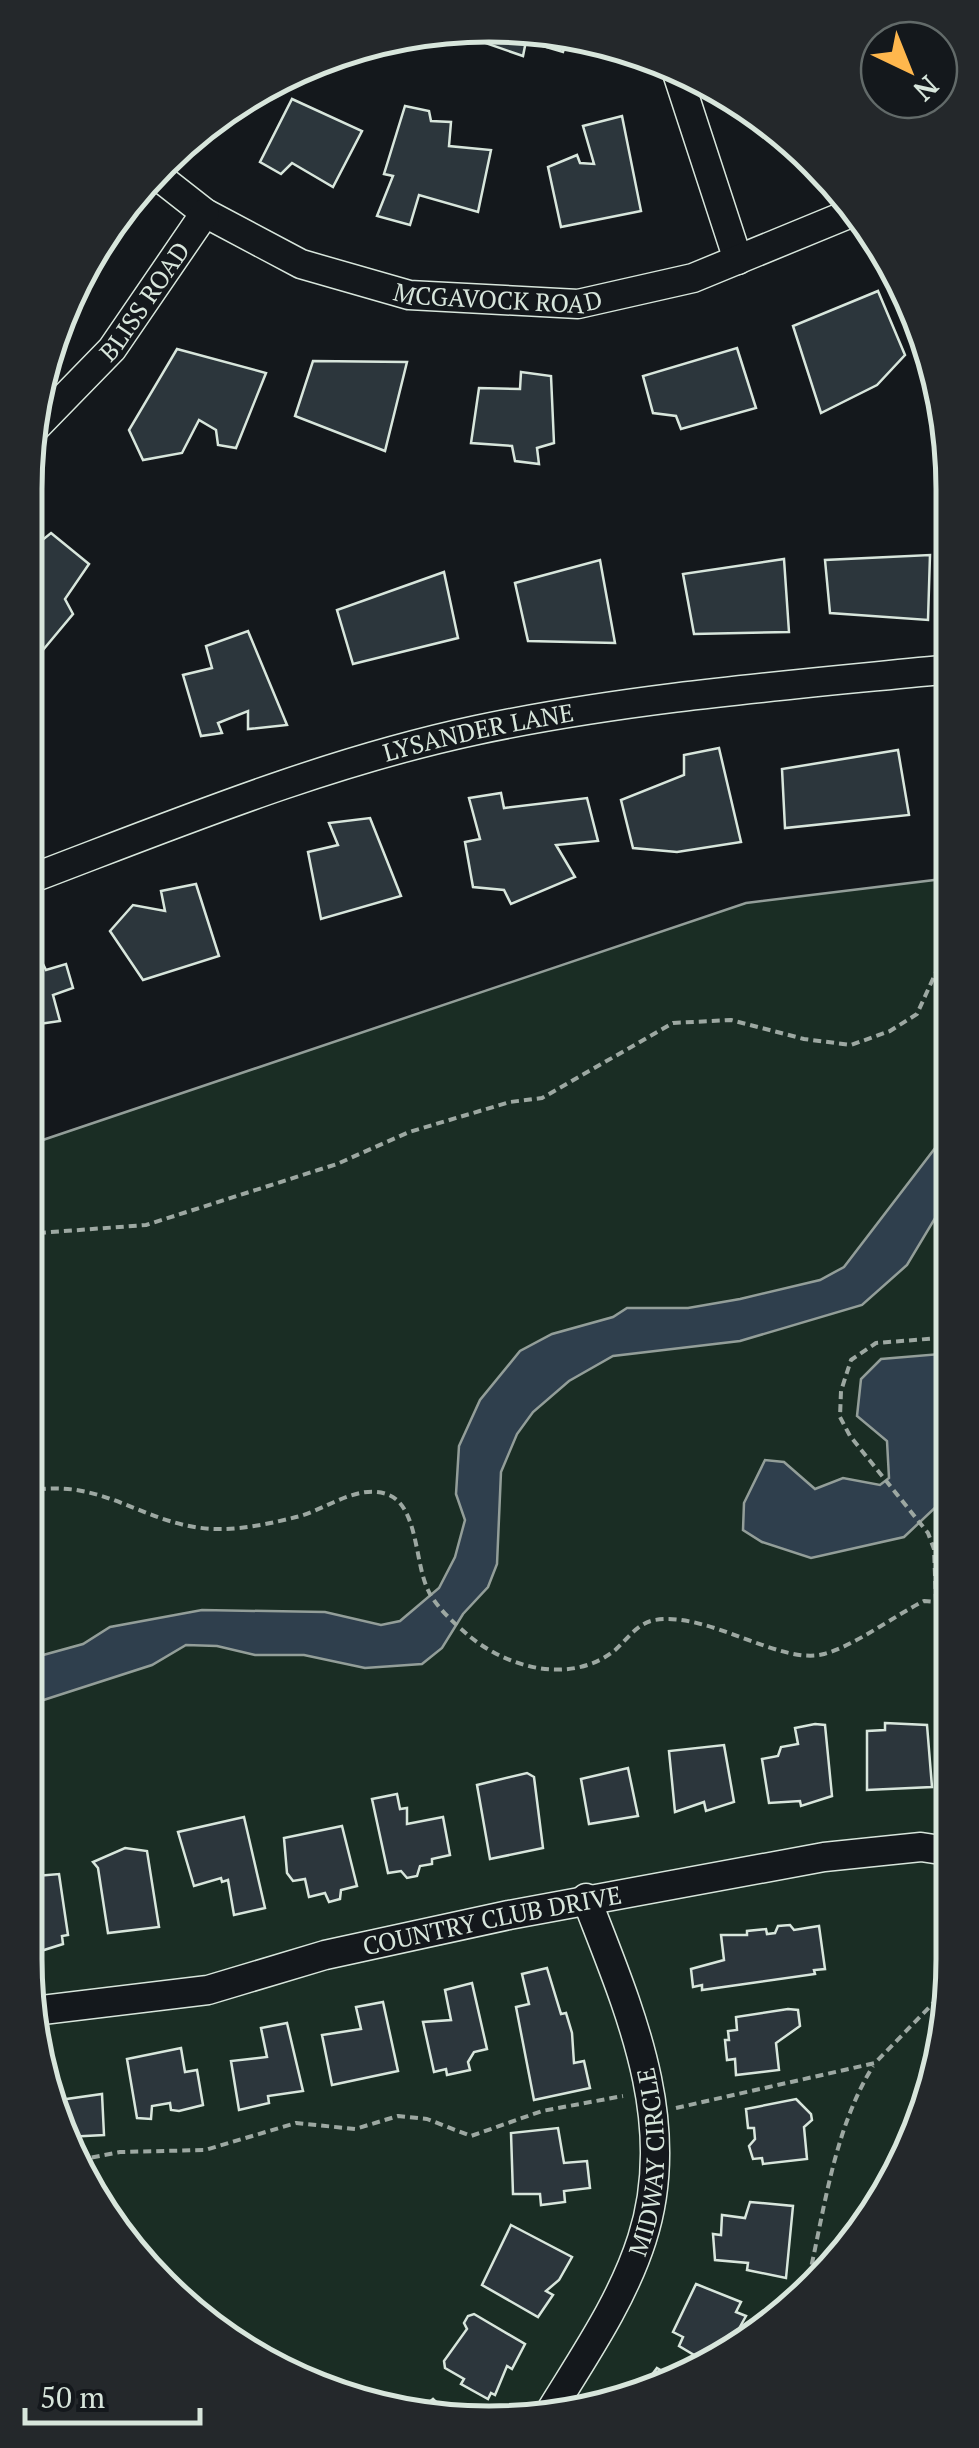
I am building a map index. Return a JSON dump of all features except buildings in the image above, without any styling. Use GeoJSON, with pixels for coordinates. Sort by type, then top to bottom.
{"type":"FeatureCollection","features":[{"type":"Feature","properties":{"kind":"street"},"geometry":{"type":"LineString","coordinates":[[680,86],[738,260]]}},
{"type":"Feature","properties":{"kind":"street","name":"MCGAVOCK ROAD"},"geometry":{"type":"LineString","coordinates":[[166,181],[205,213],[301,264],[409,295],[578,304],[693,278],[843,216]]}},
{"type":"Feature","properties":{"kind":"street","name":"BLISS ROAD"},"geometry":{"type":"LineString","coordinates":[[49,414],[112,349],[205,213]]}},
{"type":"Feature","properties":{"kind":"street","name":"LYSANDER LANE"},"geometry":{"type":"LineString","coordinates":[[42,875],[276,786],[475,730],[657,698],[936,671]]}},
{"type":"Feature","properties":{"kind":"street","name":"COUNTRY CLUB DRIVE"},"geometry":{"type":"LineString","coordinates":[[45,2010],[208,1990],[325,1955],[586,1898],[854,1852],[936,1849]]}},
{"type":"Feature","properties":{"kind":"street","name":"MIDWAY CIRCLE"},"geometry":{"type":"LineString","coordinates":[[556,2401],[630,2270],[643,2237],[652,2184],[654,2132],[646,2064],[586,1898]]}},
{"type":"Feature","properties":{"kind":"path"},"geometry":{"type":"LineString","coordinates":[[42,1233],[146,1225],[338,1164],[409,1132],[510,1102],[542,1098],[673,1022],[731,1020],[804,1040],[851,1046],[890,1031],[917,1014],[936,972]]}},
{"type":"Feature","properties":{"kind":"path"},"geometry":{"type":"LineString","coordinates":[[42,1488],[59,1485],[86,1490],[164,1520],[222,1530],[299,1517],[364,1493],[388,1494],[401,1503],[408,1518],[429,1594],[491,1653],[538,1669],[584,1666],[610,1654],[632,1632],[658,1619],[704,1625],[799,1654],[821,1656],[924,1601],[936,1602],[934,1549],[840,1416],[851,1360],[876,1344],[936,1338]]}},
{"type":"Feature","properties":{"kind":"path"},"geometry":{"type":"LineString","coordinates":[[810,2270],[831,2176],[852,2112],[875,2063],[935,2002]]}},
{"type":"Feature","properties":{"kind":"path"},"geometry":{"type":"LineString","coordinates":[[668,2109],[875,2063]]}},
{"type":"Feature","properties":{"kind":"path"},"geometry":{"type":"LineString","coordinates":[[90,2158],[120,2152],[205,2150],[296,2123],[355,2129],[398,2116],[418,2117],[471,2136],[542,2112],[638,2094]]}},
{"type":"Feature","properties":{"kind":"green space"},"geometry":{"type":"Polygon","coordinates":[[[936,880],[936,1988],[928,2046],[902,2130],[861,2207],[806,2275],[738,2330],[661,2371],[577,2397],[490,2406],[402,2397],[346,2382],[292,2359],[241,2330],[195,2295],[153,2253],[118,2207],[89,2156],[66,2102],[46,2017],[42,1959],[42,1140],[746,903],[936,880]]]}},
{"type":"Feature","properties":{"kind":"water"},"geometry":{"type":"Polygon","coordinates":[[[936,1147],[936,1217],[907,1265],[862,1305],[740,1341],[613,1356],[569,1381],[533,1412],[517,1434],[501,1472],[497,1564],[488,1587],[463,1614],[442,1648],[422,1664],[365,1668],[304,1655],[255,1655],[217,1646],[186,1645],[152,1665],[42,1701],[42,1655],[83,1644],[110,1627],[202,1610],[325,1612],[381,1625],[400,1621],[439,1588],[455,1557],[465,1520],[456,1494],[459,1446],[480,1400],[520,1351],[552,1334],[613,1317],[627,1308],[688,1308],[740,1299],[820,1280],[844,1267],[936,1147]]]}},
{"type":"Feature","properties":{"kind":"water"},"geometry":{"type":"Polygon","coordinates":[[[936,1354],[936,1507],[904,1537],[811,1558],[762,1542],[743,1530],[744,1503],[765,1460],[784,1462],[815,1489],[843,1478],[880,1485],[889,1478],[887,1441],[857,1416],[861,1379],[881,1359],[936,1354]]]}}]}
